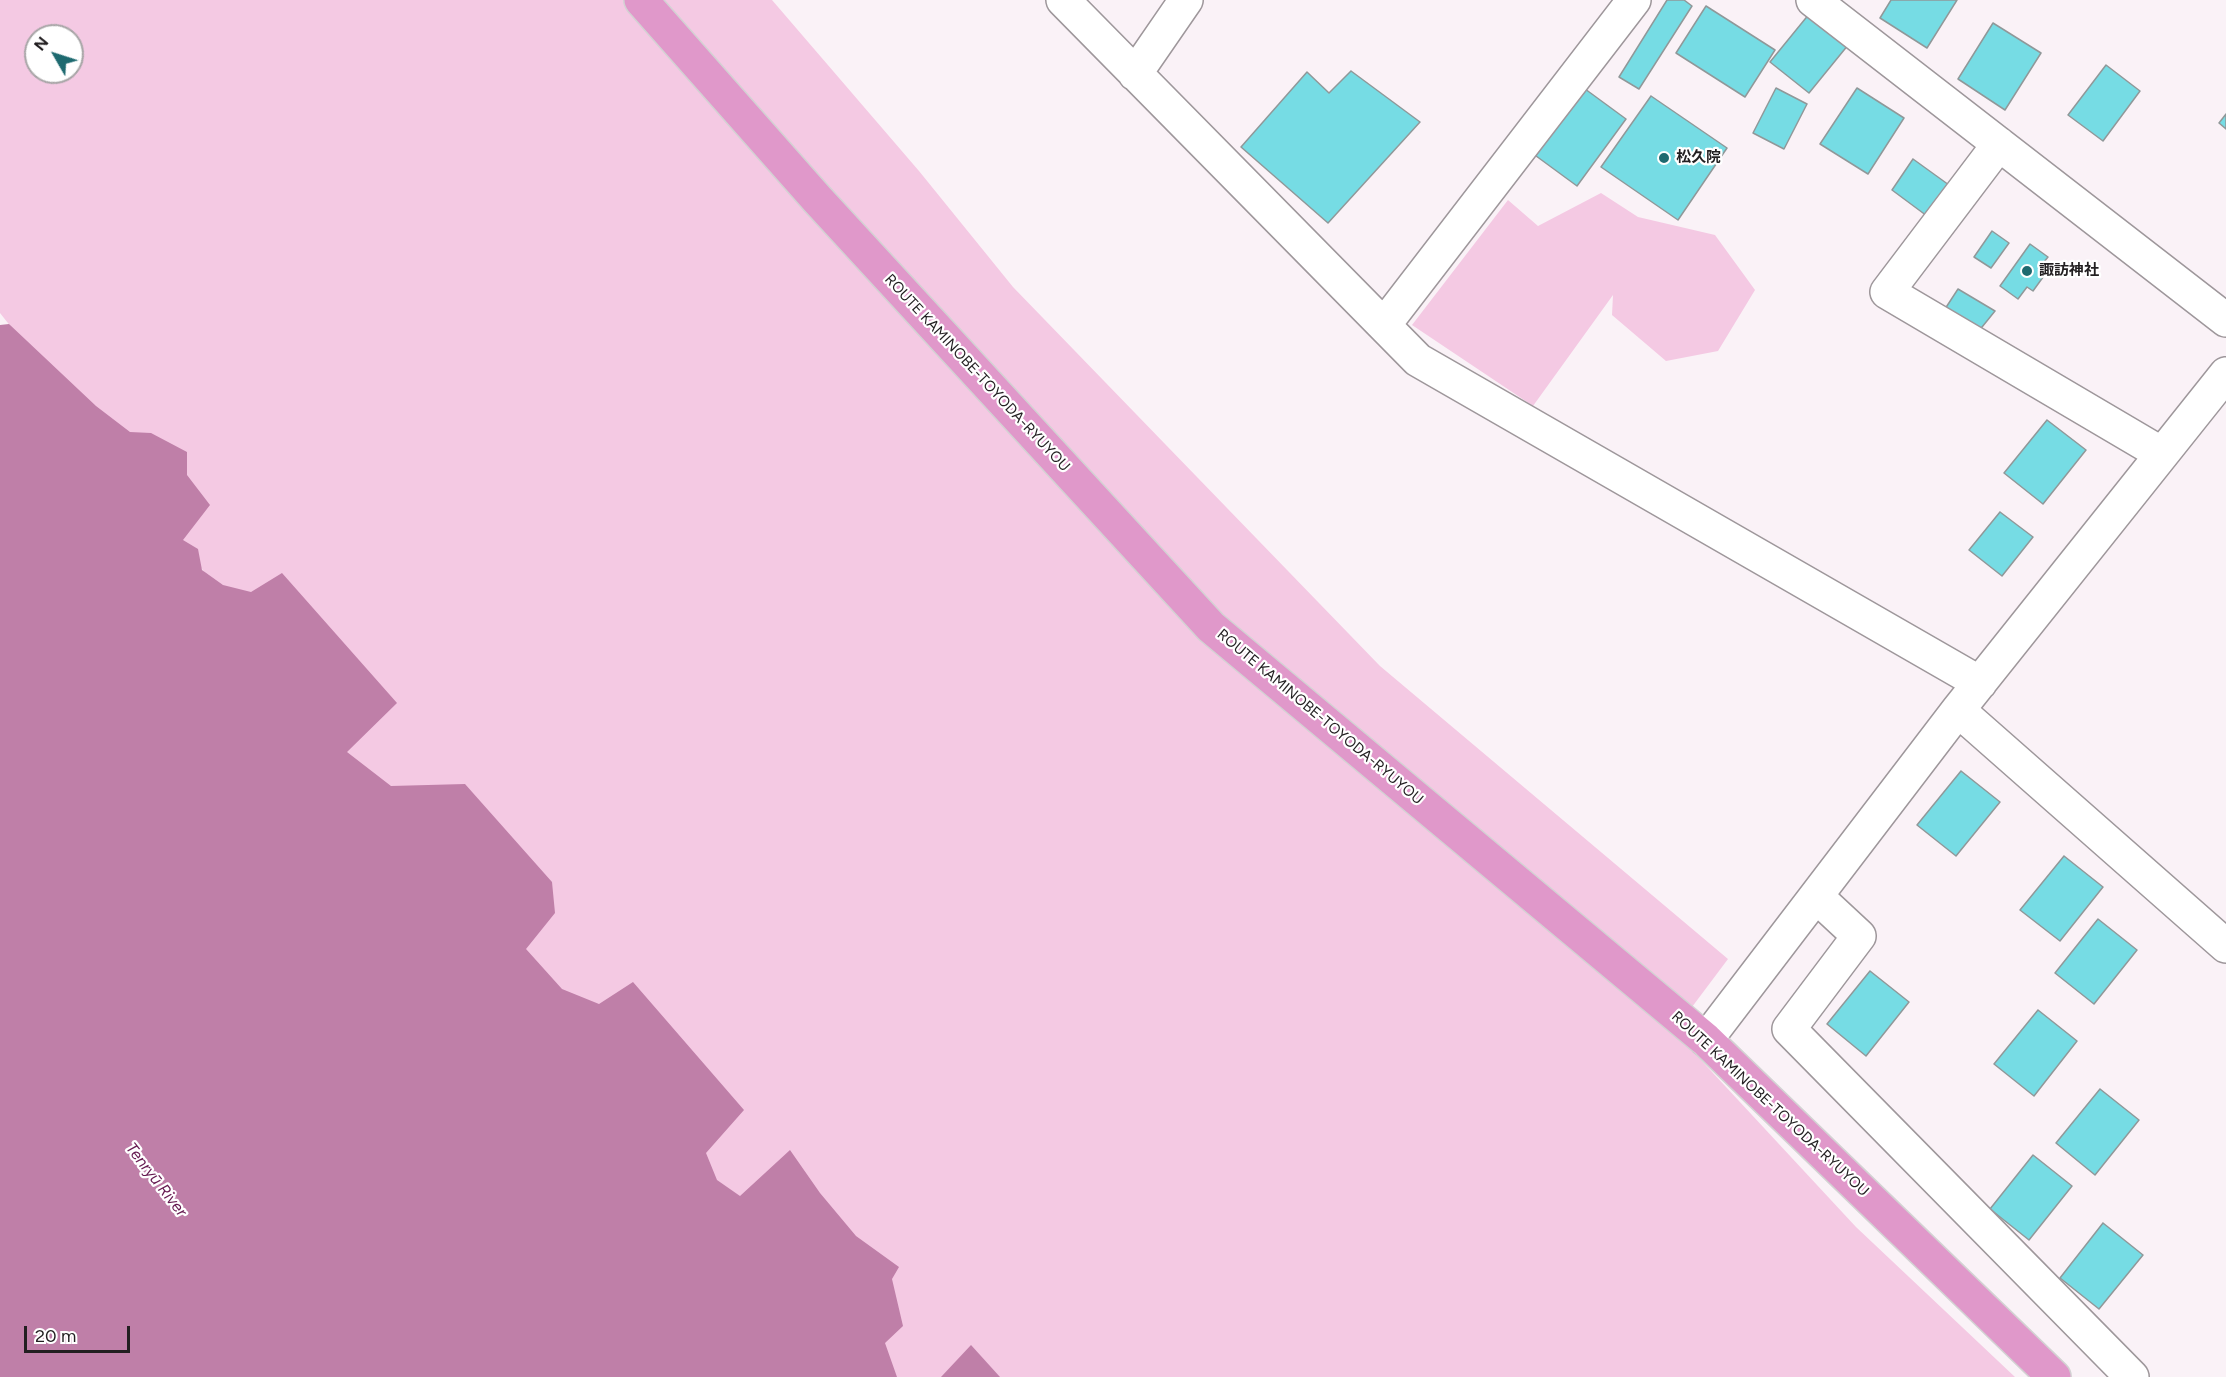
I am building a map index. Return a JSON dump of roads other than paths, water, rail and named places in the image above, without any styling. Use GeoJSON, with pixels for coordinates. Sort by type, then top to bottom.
{"type":"FeatureCollection","features":[{"type":"Feature","properties":{"kind":"main road","name":"ROUTE KAMINOBE-TOYODA-RYUYOU"},"geometry":{"type":"LineString","coordinates":[[641,0],[817,200],[1211,627],[1706,1040],[2054,1377]]}},
{"type":"Feature","properties":{"kind":"street"},"geometry":{"type":"LineString","coordinates":[[1063,0],[1418,360],[1980,683]]}},
{"type":"Feature","properties":{"kind":"street"},"geometry":{"type":"LineString","coordinates":[[1135,74],[1186,0]]}},
{"type":"Feature","properties":{"kind":"street"},"geometry":{"type":"LineString","coordinates":[[1384,325],[1634,0]]}},
{"type":"Feature","properties":{"kind":"street"},"geometry":{"type":"LineString","coordinates":[[1813,0],[2226,320]]}},
{"type":"Feature","properties":{"kind":"street"},"geometry":{"type":"LineString","coordinates":[[1999,144],[1887,292],[2163,454]]}},
{"type":"Feature","properties":{"kind":"street"},"geometry":{"type":"LineString","coordinates":[[1706,1040],[1958,710],[2226,374]]}},
{"type":"Feature","properties":{"kind":"street"},"geometry":{"type":"LineString","coordinates":[[1958,710],[2226,946]]}},
{"type":"Feature","properties":{"kind":"street"},"geometry":{"type":"LineString","coordinates":[[1816,896],[1859,936],[1789,1029],[2132,1377]]}},
{"type":"Feature","properties":{"kind":"water","name":"Tenryū River"},"geometry":{"type":"Polygon","coordinates":[[[9,324],[96,406],[130,432],[151,433],[187,452],[187,475],[210,505],[183,540],[198,549],[202,570],[223,585],[251,592],[282,573],[397,703],[347,752],[391,786],[465,784],[552,882],[555,913],[526,949],[562,989],[599,1004],[633,982],[744,1110],[706,1153],[717,1180],[740,1196],[790,1150],[820,1193],[856,1236],[899,1267],[892,1279],[903,1326],[885,1343],[897,1377],[0,1377],[0,325],[9,324]]]}},
{"type":"Feature","properties":{"kind":"water"},"geometry":{"type":"Polygon","coordinates":[[[971,1345],[1000,1377],[941,1377],[971,1345]]]}},
{"type":"Feature","properties":{"kind":"place","name":"松久院"},"geometry":{"type":"Point","coordinates":[1664,158]}},
{"type":"Feature","properties":{"kind":"place","name":"諏訪神社"},"geometry":{"type":"Point","coordinates":[2027,271]}}]}
